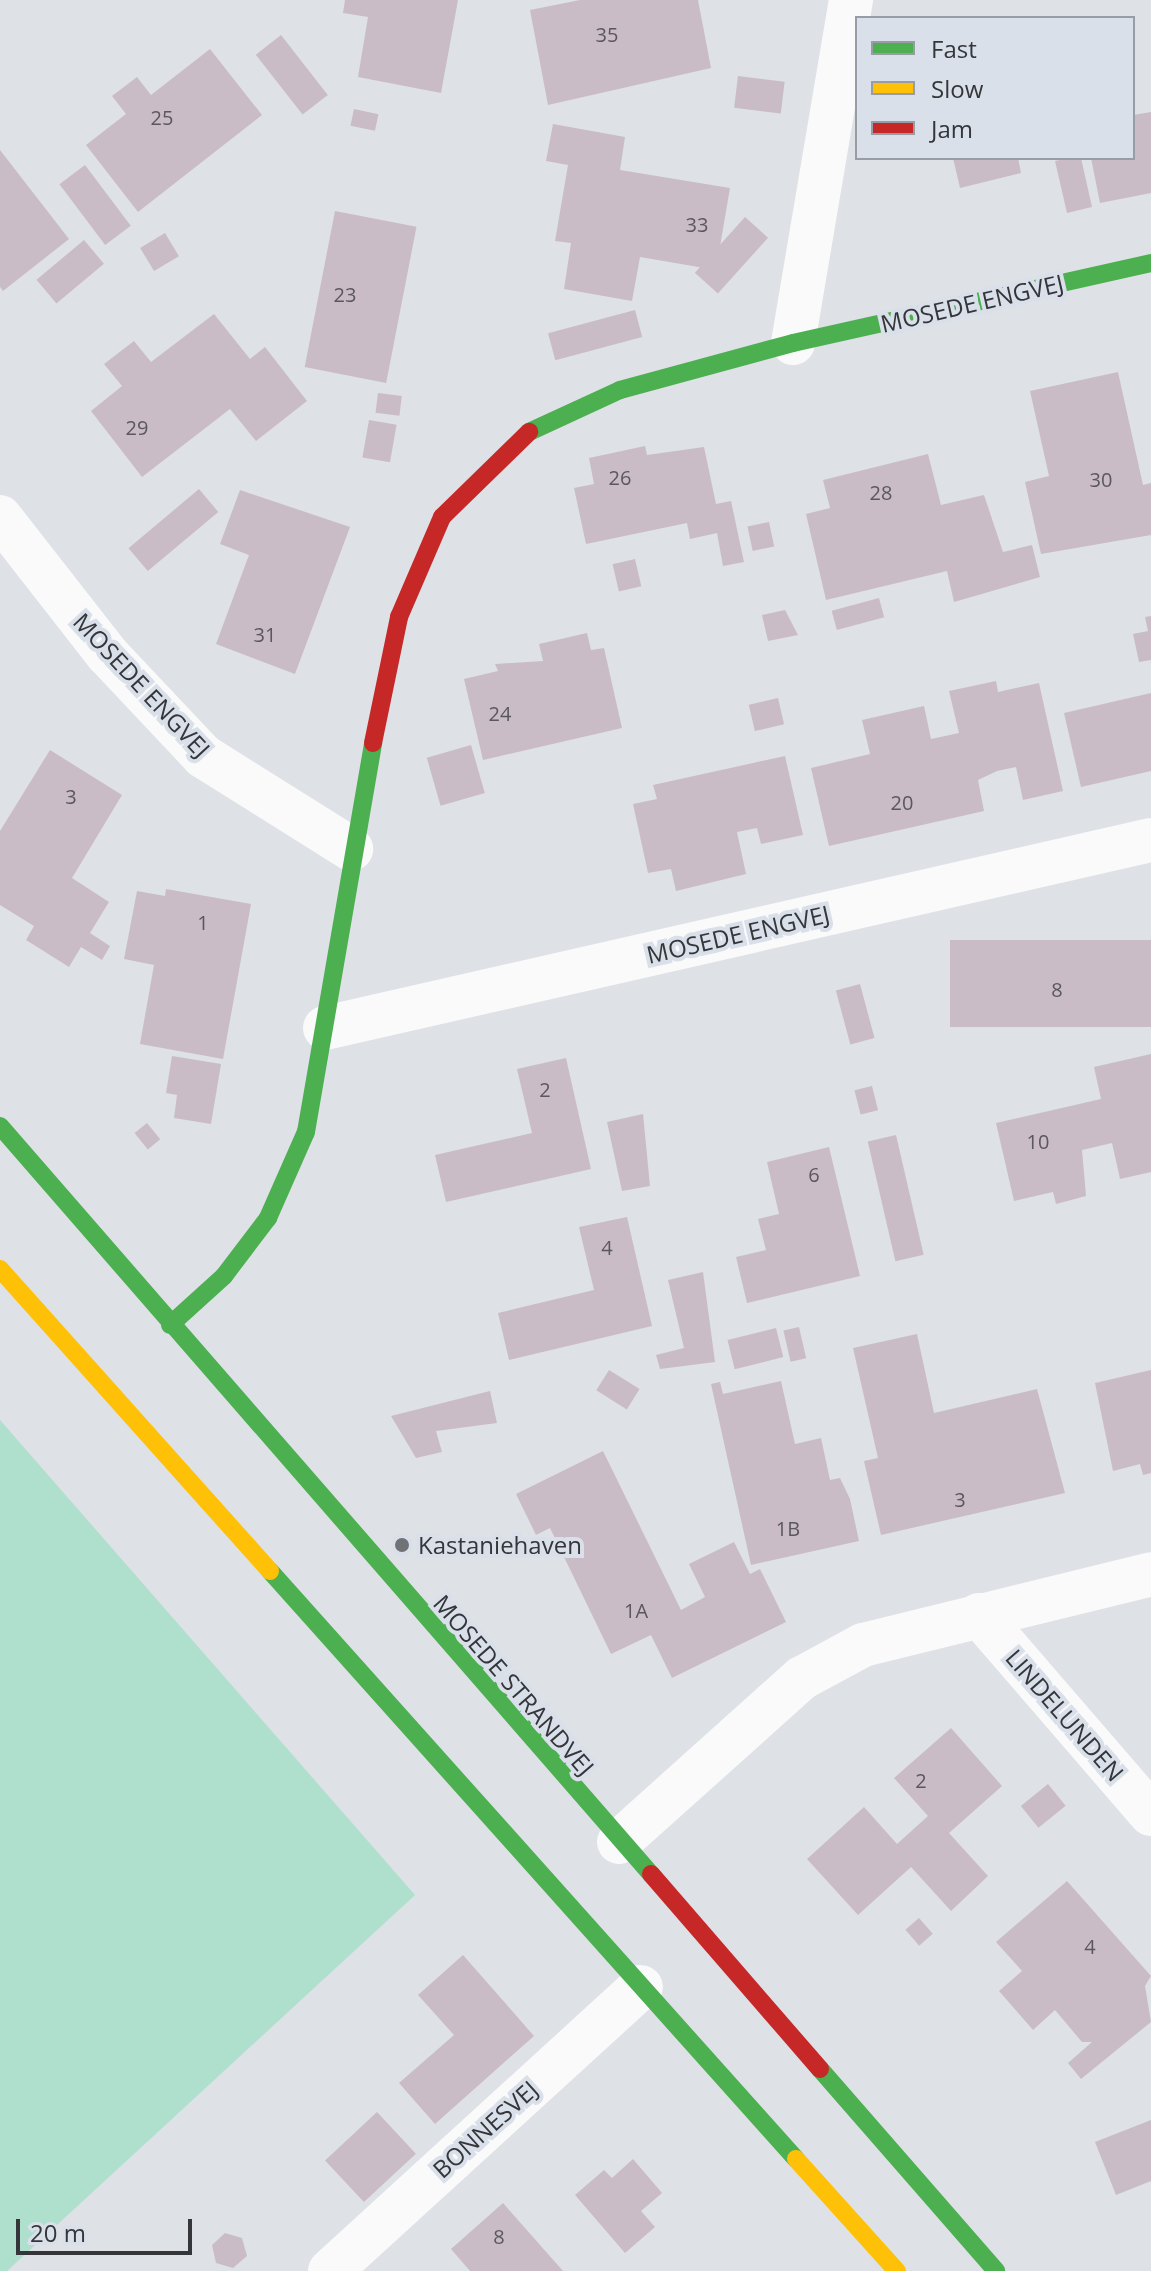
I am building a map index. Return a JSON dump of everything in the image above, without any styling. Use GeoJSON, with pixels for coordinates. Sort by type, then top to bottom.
{"type":"FeatureCollection","features":[{"type":"Feature","properties":{"kind":"main road","name":"MOSEDE ENGVEJ"},"geometry":{"type":"LineString","coordinates":[[170,1325],[224,1276],[268,1218],[306,1132],[325,1028],[351,849],[399,617],[442,517],[479,473],[543,420],[793,343],[1151,263]]}},
{"type":"Feature","properties":{"kind":"main road","name":"MOSEDE STRANDVEJ"},"geometry":{"type":"LineString","coordinates":[[0,1126],[619,1842],[996,2271]]}},
{"type":"Feature","properties":{"kind":"main road"},"geometry":{"type":"LineString","coordinates":[[0,1269],[897,2271]]}},
{"type":"Feature","properties":{"kind":"street"},"geometry":{"type":"LineString","coordinates":[[793,343],[851,0]]}},
{"type":"Feature","properties":{"kind":"street","name":"MOSEDE ENGVEJ"},"geometry":{"type":"LineString","coordinates":[[0,517],[107,654],[203,756],[351,849]]}},
{"type":"Feature","properties":{"kind":"street","name":"MOSEDE ENGVEJ"},"geometry":{"type":"LineString","coordinates":[[325,1028],[1151,840]]}},
{"type":"Feature","properties":{"kind":"street"},"geometry":{"type":"LineString","coordinates":[[619,1842],[802,1678],[863,1645],[1151,1574]]}},
{"type":"Feature","properties":{"kind":"street","name":"LINDELUNDEN"},"geometry":{"type":"LineString","coordinates":[[979,1615],[1151,1814]]}},
{"type":"Feature","properties":{"kind":"street","name":"BONNESVEJ"},"geometry":{"type":"LineString","coordinates":[[330,2271],[641,1987]]}},
{"type":"Feature","properties":{"kind":"green space"},"geometry":{"type":"Polygon","coordinates":[[[0,1420],[415,1895],[7,2271],[0,2271],[0,1420]]]}},
{"type":"Feature","properties":{"kind":"building"},"geometry":{"type":"Polygon","coordinates":[[[345,0],[458,0],[441,93],[358,77],[368,17],[343,13],[345,0]]]}},
{"type":"Feature","properties":{"kind":"building"},"geometry":{"type":"Polygon","coordinates":[[[580,0],[698,0],[711,68],[548,105],[530,10],[580,0]]]}},
{"type":"Feature","properties":{"kind":"building"},"geometry":{"type":"Polygon","coordinates":[[[281,35],[328,95],[303,115],[256,55],[281,35]]]}},
{"type":"Feature","properties":{"kind":"building"},"geometry":{"type":"Polygon","coordinates":[[[210,49],[262,115],[138,212],[86,145],[126,114],[112,96],[137,77],[151,95],[210,49]]]}},
{"type":"Feature","properties":{"kind":"building"},"geometry":{"type":"Polygon","coordinates":[[[738,76],[785,82],[781,113],[734,108],[738,76]]]}},
{"type":"Feature","properties":{"kind":"building"},"geometry":{"type":"Polygon","coordinates":[[[354,109],[378,114],[375,131],[350,126],[354,109]]]}},
{"type":"Feature","properties":{"kind":"building"},"geometry":{"type":"Polygon","coordinates":[[[1151,112],[1151,193],[1100,203],[1091,160],[1135,160],[1135,115],[1151,112]]]}},
{"type":"Feature","properties":{"kind":"building"},"geometry":{"type":"Polygon","coordinates":[[[553,124],[625,137],[620,170],[730,188],[716,270],[640,257],[632,301],[564,289],[571,243],[555,241],[568,165],[546,161],[553,124]]]}},
{"type":"Feature","properties":{"kind":"building"},"geometry":{"type":"Polygon","coordinates":[[[0,150],[69,239],[3,291],[0,287],[0,150]]]}},
{"type":"Feature","properties":{"kind":"building"},"geometry":{"type":"Polygon","coordinates":[[[953,160],[1018,160],[1021,173],[960,188],[953,160]]]}},
{"type":"Feature","properties":{"kind":"building"},"geometry":{"type":"Polygon","coordinates":[[[1081,160],[1092,207],[1067,213],[1055,161],[1081,160]]]}},
{"type":"Feature","properties":{"kind":"building"},"geometry":{"type":"Polygon","coordinates":[[[85,165],[131,226],[105,245],[59,184],[85,165]]]}},
{"type":"Feature","properties":{"kind":"building"},"geometry":{"type":"Polygon","coordinates":[[[335,211],[416,227],[386,383],[305,367],[335,211]]]}},
{"type":"Feature","properties":{"kind":"building"},"geometry":{"type":"Polygon","coordinates":[[[745,217],[768,238],[718,293],[695,273],[745,217]]]}},
{"type":"Feature","properties":{"kind":"building"},"geometry":{"type":"Polygon","coordinates":[[[165,233],[179,256],[154,271],[140,248],[165,233]]]}},
{"type":"Feature","properties":{"kind":"building"},"geometry":{"type":"Polygon","coordinates":[[[84,240],[104,264],[56,304],[37,280],[84,240]]]}},
{"type":"Feature","properties":{"kind":"building"},"geometry":{"type":"Polygon","coordinates":[[[635,310],[642,337],[555,360],[548,333],[635,310]]]}},
{"type":"Feature","properties":{"kind":"building"},"geometry":{"type":"Polygon","coordinates":[[[214,314],[250,359],[265,347],[307,401],[256,441],[230,409],[142,477],[91,411],[122,386],[104,364],[134,341],[151,362],[214,314]]]}},
{"type":"Feature","properties":{"kind":"building"},"geometry":{"type":"Polygon","coordinates":[[[1118,372],[1143,485],[1151,483],[1151,535],[1041,554],[1025,482],[1049,476],[1030,391],[1118,372]]]}},
{"type":"Feature","properties":{"kind":"building"},"geometry":{"type":"Polygon","coordinates":[[[378,393],[402,396],[399,416],[376,413],[378,393]]]}},
{"type":"Feature","properties":{"kind":"building"},"geometry":{"type":"Polygon","coordinates":[[[369,420],[397,425],[390,462],[362,457],[369,420]]]}},
{"type":"Feature","properties":{"kind":"building"},"geometry":{"type":"Polygon","coordinates":[[[645,446],[647,455],[704,447],[716,504],[731,501],[744,562],[723,566],[717,533],[690,539],[687,523],[586,544],[574,488],[594,484],[589,458],[645,446]]]}},
{"type":"Feature","properties":{"kind":"building"},"geometry":{"type":"Polygon","coordinates":[[[928,454],[941,505],[984,495],[1003,552],[1032,545],[1040,577],[954,602],[947,571],[826,600],[806,514],[830,508],[823,480],[928,454]]]}},
{"type":"Feature","properties":{"kind":"building"},"geometry":{"type":"Polygon","coordinates":[[[199,489],[218,512],[148,571],[129,548],[199,489]]]}},
{"type":"Feature","properties":{"kind":"building"},"geometry":{"type":"Polygon","coordinates":[[[240,490],[350,527],[295,674],[216,644],[249,555],[220,544],[240,490]]]}},
{"type":"Feature","properties":{"kind":"building"},"geometry":{"type":"Polygon","coordinates":[[[769,522],[774,546],[753,551],[747,527],[769,522]]]}},
{"type":"Feature","properties":{"kind":"building"},"geometry":{"type":"Polygon","coordinates":[[[635,559],[641,586],[619,591],[613,564],[635,559]]]}},
{"type":"Feature","properties":{"kind":"building"},"geometry":{"type":"Polygon","coordinates":[[[879,598],[884,617],[837,630],[832,611],[879,598]]]}},
{"type":"Feature","properties":{"kind":"building"},"geometry":{"type":"Polygon","coordinates":[[[785,610],[798,635],[768,641],[762,615],[785,610]]]}},
{"type":"Feature","properties":{"kind":"building"},"geometry":{"type":"Polygon","coordinates":[[[1151,616],[1151,660],[1139,662],[1133,634],[1148,631],[1145,617],[1151,616]]]}},
{"type":"Feature","properties":{"kind":"building"},"geometry":{"type":"Polygon","coordinates":[[[587,633],[591,650],[604,648],[622,728],[483,760],[464,679],[498,671],[495,664],[543,661],[539,644],[587,633]]]}},
{"type":"Feature","properties":{"kind":"building"},"geometry":{"type":"Polygon","coordinates":[[[996,681],[998,692],[1039,683],[1063,791],[1023,800],[1016,767],[997,771],[978,780],[984,811],[829,846],[811,768],[870,754],[862,720],[924,706],[931,739],[959,733],[949,691],[996,681]]]}},
{"type":"Feature","properties":{"kind":"building"},"geometry":{"type":"Polygon","coordinates":[[[1151,693],[1151,771],[1081,787],[1064,713],[1151,693]]]}},
{"type":"Feature","properties":{"kind":"building"},"geometry":{"type":"Polygon","coordinates":[[[778,698],[784,724],[755,731],[749,705],[778,698]]]}},
{"type":"Feature","properties":{"kind":"building"},"geometry":{"type":"Polygon","coordinates":[[[471,745],[485,793],[441,806],[427,758],[471,745]]]}},
{"type":"Feature","properties":{"kind":"building"},"geometry":{"type":"Polygon","coordinates":[[[50,750],[122,795],[72,878],[109,902],[90,933],[110,946],[102,960],[81,947],[69,967],[26,940],[34,926],[0,905],[0,831],[50,750]]]}},
{"type":"Feature","properties":{"kind":"building"},"geometry":{"type":"Polygon","coordinates":[[[785,756],[803,835],[761,844],[757,828],[737,832],[746,874],[676,891],[671,869],[648,873],[633,804],[657,799],[653,785],[785,756]]]}},
{"type":"Feature","properties":{"kind":"building"},"geometry":{"type":"Polygon","coordinates":[[[166,889],[251,904],[223,1059],[140,1044],[154,965],[124,959],[137,891],[165,896],[166,889]]]}},
{"type":"Feature","properties":{"kind":"building"},"geometry":{"type":"Polygon","coordinates":[[[950,940],[1151,940],[1151,1027],[950,1027],[950,940]]]}},
{"type":"Feature","properties":{"kind":"building"},"geometry":{"type":"Polygon","coordinates":[[[860,984],[874,1038],[850,1045],[836,990],[860,984]]]}},
{"type":"Feature","properties":{"kind":"building"},"geometry":{"type":"Polygon","coordinates":[[[1151,1054],[1151,1172],[1120,1179],[1112,1143],[1082,1150],[1086,1196],[1056,1204],[1053,1192],[1014,1201],[996,1123],[1101,1099],[1094,1067],[1151,1054]]]}},
{"type":"Feature","properties":{"kind":"building"},"geometry":{"type":"Polygon","coordinates":[[[172,1056],[221,1064],[211,1124],[174,1118],[177,1095],[166,1093],[172,1056]]]}},
{"type":"Feature","properties":{"kind":"building"},"geometry":{"type":"Polygon","coordinates":[[[566,1058],[591,1169],[446,1202],[435,1155],[532,1133],[517,1069],[566,1058]]]}},
{"type":"Feature","properties":{"kind":"building"},"geometry":{"type":"Polygon","coordinates":[[[872,1086],[878,1110],[861,1115],[855,1090],[872,1086]]]}},
{"type":"Feature","properties":{"kind":"building"},"geometry":{"type":"Polygon","coordinates":[[[643,1114],[650,1186],[622,1191],[607,1122],[643,1114]]]}},
{"type":"Feature","properties":{"kind":"building"},"geometry":{"type":"Polygon","coordinates":[[[147,1123],[160,1139],[148,1149],[135,1133],[147,1123]]]}},
{"type":"Feature","properties":{"kind":"building"},"geometry":{"type":"Polygon","coordinates":[[[896,1135],[924,1255],[895,1261],[868,1142],[896,1135]]]}},
{"type":"Feature","properties":{"kind":"building"},"geometry":{"type":"Polygon","coordinates":[[[829,1147],[860,1276],[747,1303],[736,1257],[766,1250],[758,1219],[779,1214],[767,1162],[829,1147]]]}},
{"type":"Feature","properties":{"kind":"building"},"geometry":{"type":"Polygon","coordinates":[[[627,1217],[652,1326],[509,1360],[498,1313],[594,1290],[579,1227],[627,1217]]]}},
{"type":"Feature","properties":{"kind":"building"},"geometry":{"type":"Polygon","coordinates":[[[703,1272],[715,1362],[660,1369],[656,1355],[684,1348],[668,1280],[703,1272]]]}},
{"type":"Feature","properties":{"kind":"building"},"geometry":{"type":"Polygon","coordinates":[[[799,1327],[806,1358],[791,1362],[783,1331],[799,1327]]]}},
{"type":"Feature","properties":{"kind":"building"},"geometry":{"type":"Polygon","coordinates":[[[776,1328],[783,1357],[735,1369],[727,1340],[776,1328]]]}},
{"type":"Feature","properties":{"kind":"building"},"geometry":{"type":"Polygon","coordinates":[[[917,1334],[934,1413],[1037,1389],[1065,1493],[881,1535],[864,1461],[878,1458],[853,1348],[917,1334]]]}},
{"type":"Feature","properties":{"kind":"building"},"geometry":{"type":"Polygon","coordinates":[[[609,1370],[640,1389],[627,1409],[596,1390],[609,1370]]]}},
{"type":"Feature","properties":{"kind":"building"},"geometry":{"type":"Polygon","coordinates":[[[1151,1370],[1151,1473],[1143,1475],[1140,1464],[1113,1471],[1095,1383],[1151,1370]]]}},
{"type":"Feature","properties":{"kind":"building"},"geometry":{"type":"Polygon","coordinates":[[[781,1381],[795,1444],[821,1438],[830,1480],[840,1478],[850,1499],[859,1541],[751,1565],[711,1384],[720,1382],[723,1394],[781,1381]]]}},
{"type":"Feature","properties":{"kind":"building"},"geometry":{"type":"Polygon","coordinates":[[[490,1391],[497,1423],[436,1431],[442,1452],[416,1458],[391,1416],[490,1391]]]}},
{"type":"Feature","properties":{"kind":"building"},"geometry":{"type":"Polygon","coordinates":[[[603,1451],[681,1610],[705,1597],[689,1564],[734,1542],[750,1574],[760,1569],[786,1622],[672,1678],[651,1635],[611,1654],[550,1528],[536,1535],[516,1494],[603,1451]]]}},
{"type":"Feature","properties":{"kind":"building"},"geometry":{"type":"Polygon","coordinates":[[[951,1728],[1002,1786],[949,1833],[988,1876],[951,1911],[911,1867],[858,1915],[807,1859],[864,1807],[897,1844],[928,1816],[894,1778],[951,1728]]]}},
{"type":"Feature","properties":{"kind":"building"},"geometry":{"type":"Polygon","coordinates":[[[1048,1784],[1066,1806],[1038,1828],[1021,1806],[1048,1784]]]}},
{"type":"Feature","properties":{"kind":"building"},"geometry":{"type":"Polygon","coordinates":[[[1067,1881],[1151,1976],[1145,1986],[1151,2022],[1081,2079],[1068,2063],[1092,2042],[1082,2042],[1055,2010],[1033,2030],[999,1991],[1022,1971],[996,1942],[1067,1881]]]}},
{"type":"Feature","properties":{"kind":"building"},"geometry":{"type":"Polygon","coordinates":[[[919,1918],[933,1934],[919,1946],[905,1930],[919,1918]]]}},
{"type":"Feature","properties":{"kind":"building"},"geometry":{"type":"Polygon","coordinates":[[[463,1955],[534,2036],[435,2124],[399,2083],[454,2035],[418,1995],[463,1955]]]}},
{"type":"Feature","properties":{"kind":"building"},"geometry":{"type":"Polygon","coordinates":[[[377,2112],[416,2154],[364,2202],[325,2160],[377,2112]]]}},
{"type":"Feature","properties":{"kind":"building"},"geometry":{"type":"Polygon","coordinates":[[[1151,2120],[1151,2181],[1116,2195],[1095,2142],[1151,2120]]]}},
{"type":"Feature","properties":{"kind":"building"},"geometry":{"type":"Polygon","coordinates":[[[633,2159],[662,2193],[641,2211],[655,2227],[625,2253],[575,2195],[604,2170],[612,2178],[633,2159]]]}},
{"type":"Feature","properties":{"kind":"building"},"geometry":{"type":"Polygon","coordinates":[[[503,2203],[563,2271],[470,2271],[451,2249],[503,2203]]]}},
{"type":"Feature","properties":{"kind":"building"},"geometry":{"type":"Polygon","coordinates":[[[225,2233],[242,2238],[247,2256],[233,2268],[216,2263],[212,2245],[225,2233]]]}},
{"type":"Feature","properties":{"kind":"traffic: fast"},"geometry":{"type":"LineString","coordinates":[[529,432],[620,390],[793,343],[1151,263]]}},
{"type":"Feature","properties":{"kind":"traffic: fast"},"geometry":{"type":"LineString","coordinates":[[170,1325],[224,1276],[268,1218],[306,1132],[373,743]]}},
{"type":"Feature","properties":{"kind":"traffic: fast"},"geometry":{"type":"LineString","coordinates":[[0,1126],[651,1874]]}},
{"type":"Feature","properties":{"kind":"traffic: fast"},"geometry":{"type":"LineString","coordinates":[[270,1571],[796,2159]]}},
{"type":"Feature","properties":{"kind":"traffic: fast"},"geometry":{"type":"LineString","coordinates":[[820,2069],[996,2271]]}},
{"type":"Feature","properties":{"kind":"traffic: slow"},"geometry":{"type":"LineString","coordinates":[[0,1269],[270,1571]]}},
{"type":"Feature","properties":{"kind":"traffic: slow"},"geometry":{"type":"LineString","coordinates":[[796,2159],[897,2271]]}},
{"type":"Feature","properties":{"kind":"traffic: jam"},"geometry":{"type":"LineString","coordinates":[[373,743],[399,617],[442,517],[529,432]]}},
{"type":"Feature","properties":{"kind":"traffic: jam"},"geometry":{"type":"LineString","coordinates":[[651,1874],[820,2069]]}},
{"type":"Feature","properties":{"kind":"place","name":"Kastaniehaven"},"geometry":{"type":"Point","coordinates":[402,1545]}}]}
